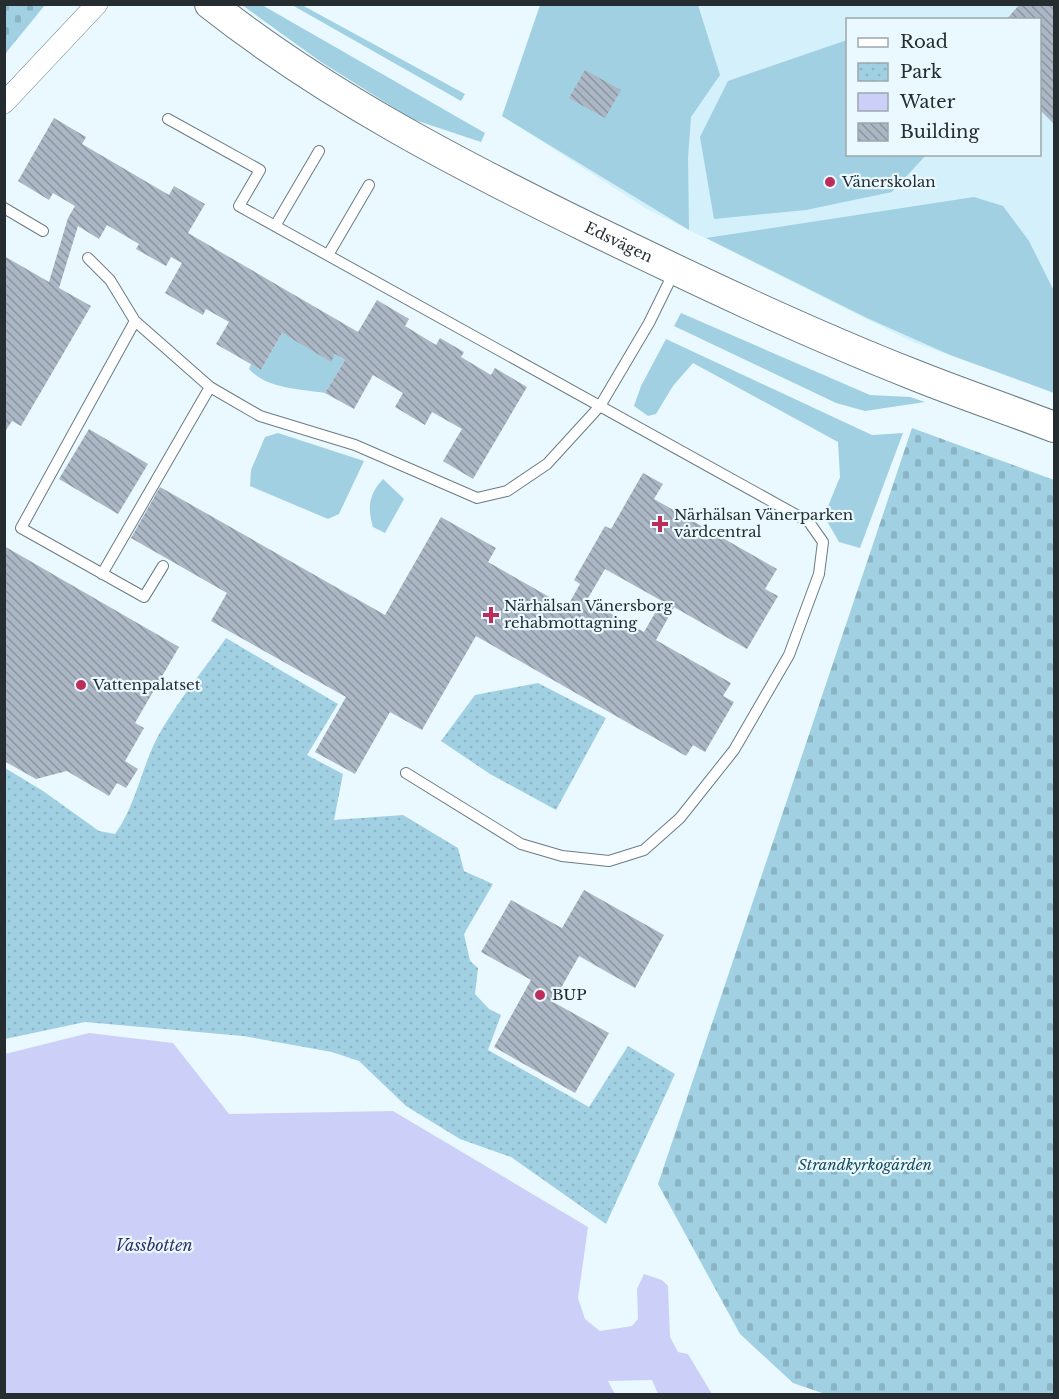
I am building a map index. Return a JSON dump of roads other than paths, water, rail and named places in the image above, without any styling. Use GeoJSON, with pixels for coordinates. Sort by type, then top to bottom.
{"type":"FeatureCollection","features":[{"type":"Feature","properties":{"kind":"main road","name":"Edsvägen"},"geometry":{"type":"LineString","coordinates":[[210,4],[260,44],[329,89],[493,181],[675,270],[912,374],[1054,427]]}},
{"type":"Feature","properties":{"kind":"street"},"geometry":{"type":"LineString","coordinates":[[4,103],[97,4]]}},
{"type":"Feature","properties":{"kind":"lane"},"geometry":{"type":"LineString","coordinates":[[168,119],[260,170],[239,206],[809,522],[823,542],[819,574],[789,655],[734,750],[680,818],[644,850],[609,861],[562,856],[520,844],[406,773]]}},
{"type":"Feature","properties":{"kind":"lane"},"geometry":{"type":"LineString","coordinates":[[275,226],[319,152]]}},
{"type":"Feature","properties":{"kind":"lane"},"geometry":{"type":"LineString","coordinates":[[328,255],[369,185]]}},
{"type":"Feature","properties":{"kind":"lane"},"geometry":{"type":"LineString","coordinates":[[4,208],[43,231]]}},
{"type":"Feature","properties":{"kind":"lane"},"geometry":{"type":"LineString","coordinates":[[88,258],[110,280],[135,321],[210,387],[260,416],[355,445],[477,498],[507,491],[548,464],[600,406],[649,323],[675,270]]}},
{"type":"Feature","properties":{"kind":"lane"},"geometry":{"type":"LineString","coordinates":[[135,321],[21,528],[144,597],[163,566]]}},
{"type":"Feature","properties":{"kind":"lane"},"geometry":{"type":"LineString","coordinates":[[102,574],[210,387]]}},
{"type":"Feature","properties":{"kind":"water","name":"Vassbotten"},"geometry":{"type":"Polygon","coordinates":[[[89,1033],[173,1043],[229,1114],[393,1111],[588,1227],[578,1298],[585,1319],[600,1331],[632,1326],[638,1319],[637,1289],[644,1274],[662,1280],[668,1286],[670,1337],[678,1352],[688,1354],[712,1394],[658,1394],[652,1380],[608,1381],[615,1394],[5,1394],[5,1054],[89,1033]]]}},
{"type":"Feature","properties":{"kind":"place","name":"Vänerskolan"},"geometry":{"type":"Point","coordinates":[830,182]}},
{"type":"Feature","properties":{"kind":"place","name":"Närhälsan Vänerparken vårdcentral"},"geometry":{"type":"Point","coordinates":[660,524]}},
{"type":"Feature","properties":{"kind":"place","name":"Närhälsan Vänersborg rehabmottagning"},"geometry":{"type":"Point","coordinates":[491,615]}},
{"type":"Feature","properties":{"kind":"place","name":"Vattenpalatset"},"geometry":{"type":"Point","coordinates":[81,685]}},
{"type":"Feature","properties":{"kind":"place","name":"BUP"},"geometry":{"type":"Point","coordinates":[540,995]}},
{"type":"Feature","properties":{"kind":"park label","name":"Strandkyrkogården"},"geometry":{"type":"Point","coordinates":[865,1165]}}]}
